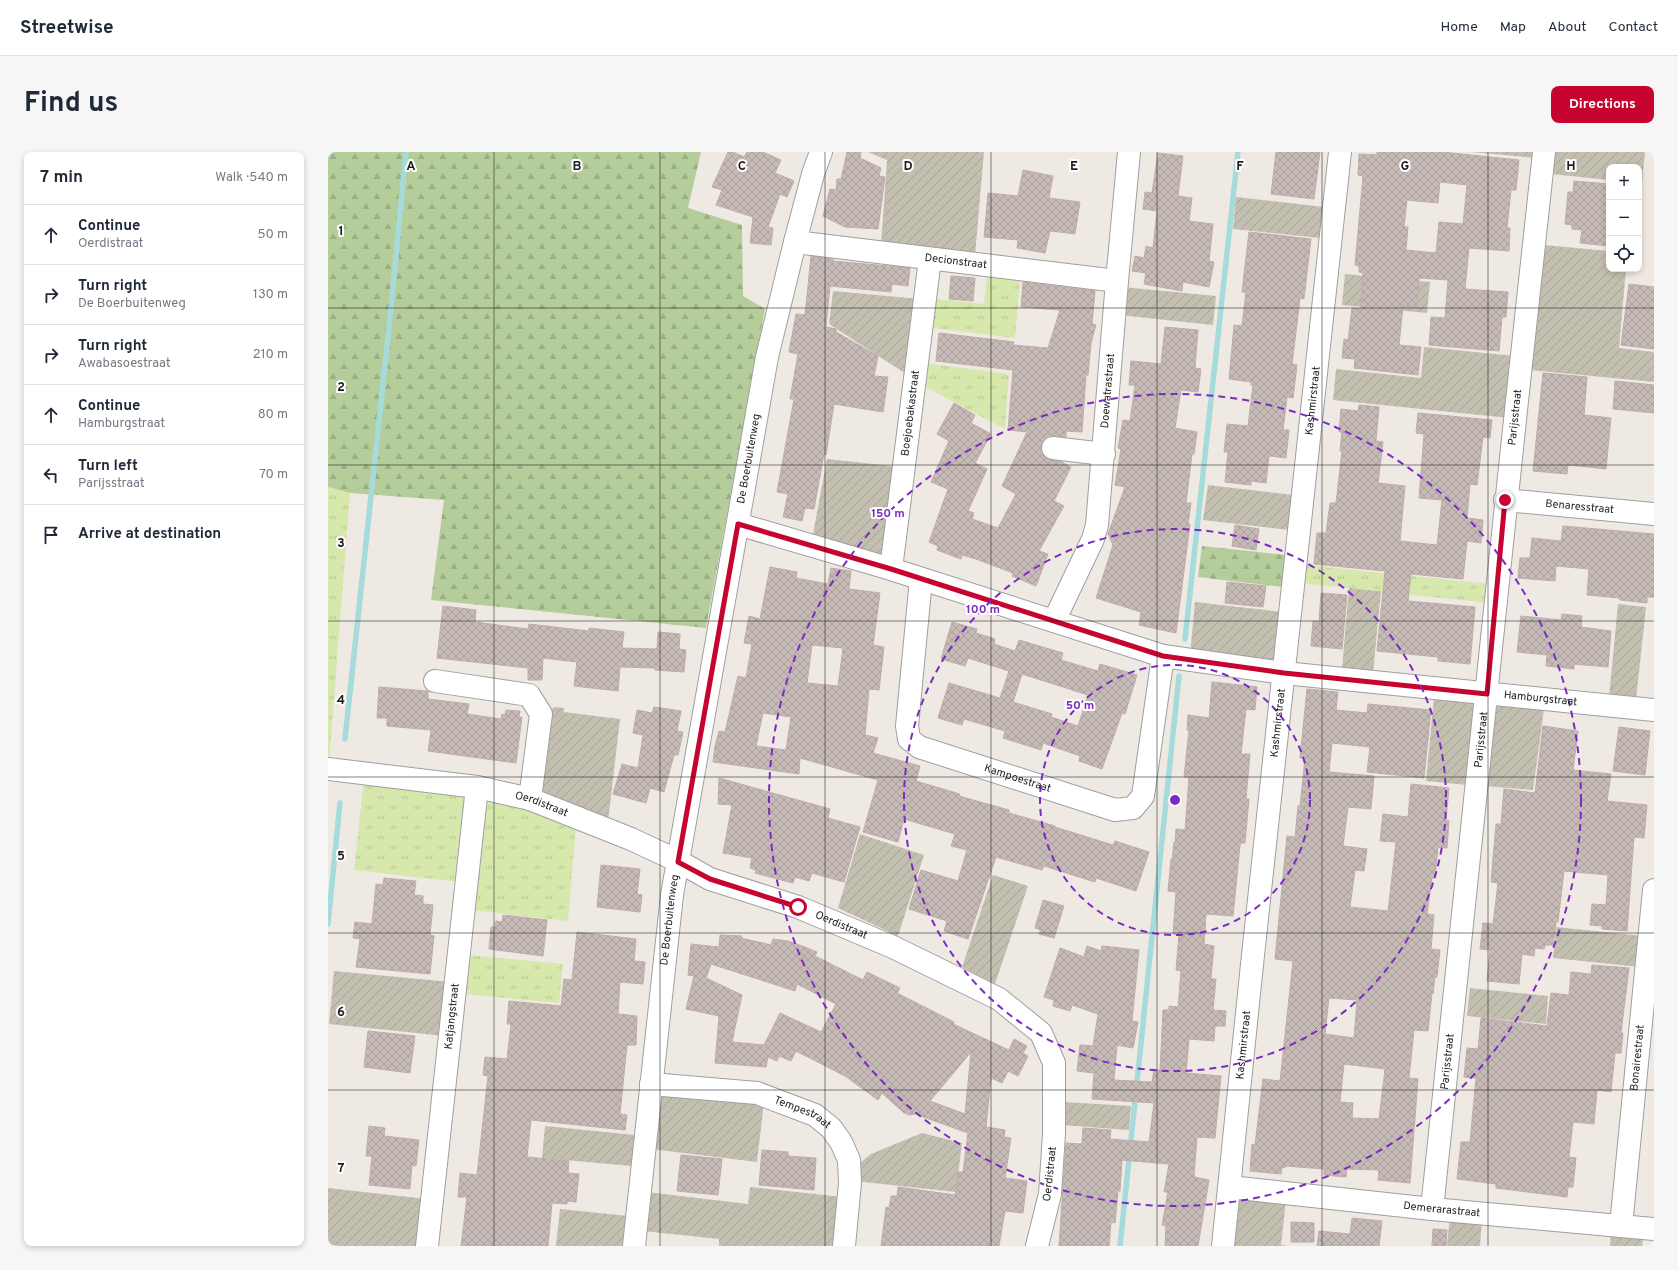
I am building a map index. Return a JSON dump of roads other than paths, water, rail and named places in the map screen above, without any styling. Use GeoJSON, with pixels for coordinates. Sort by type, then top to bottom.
{"type":"FeatureCollection","features":[{"type":"Feature","properties":{"kind":"street","name":"De Boerbuitenweg"},"geometry":{"type":"LineString","coordinates":[[634,1246],[672,895],[767,357],[795,242],[813,174],[821,152]]}},
{"type":"Feature","properties":{"kind":"street","name":"Doewatrastraat"},"geometry":{"type":"LineString","coordinates":[[1054,621],[1093,539],[1097,525],[1129,152]]}},
{"type":"Feature","properties":{"kind":"street","name":"Kashmirstraat"},"geometry":{"type":"LineString","coordinates":[[1223,1246],[1253,954],[1340,152]]}},
{"type":"Feature","properties":{"kind":"street","name":"Parijsstraat"},"geometry":{"type":"LineString","coordinates":[[1432,1209],[1487,694],[1505,500],[1544,152]]}},
{"type":"Feature","properties":{"kind":"street","name":"Decionstraat"},"geometry":{"type":"LineString","coordinates":[[795,242],[1117,281]]}},
{"type":"Feature","properties":{"kind":"street","name":"Boejoebakastraat"},"geometry":{"type":"LineString","coordinates":[[891,569],[930,259]]}},
{"type":"Feature","properties":{"kind":"street"},"geometry":{"type":"LineString","coordinates":[[1053,448],[1104,454]]}},
{"type":"Feature","properties":{"kind":"street","name":"Benaresstraat"},"geometry":{"type":"LineString","coordinates":[[1505,500],[1654,514]]}},
{"type":"Feature","properties":{"kind":"street","name":"Hamburgstraat"},"geometry":{"type":"LineString","coordinates":[[738,524],[891,569],[1163,656],[1284,673],[1654,710]]}},
{"type":"Feature","properties":{"kind":"street","name":"Kampoestraat"},"geometry":{"type":"LineString","coordinates":[[921,579],[907,726],[909,739],[918,747],[1114,810],[1133,808],[1142,796],[1163,656]]}},
{"type":"Feature","properties":{"kind":"street"},"geometry":{"type":"LineString","coordinates":[[435,681],[528,695],[541,714],[530,799]]}},
{"type":"Feature","properties":{"kind":"street","name":"Oerdistraat"},"geometry":{"type":"LineString","coordinates":[[328,769],[477,787],[530,799],[631,839],[710,879],[798,907],[893,947],[999,999],[1041,1033],[1054,1063],[1054,1134],[1050,1194],[1037,1246]]}},
{"type":"Feature","properties":{"kind":"street","name":"Katjangstraat"},"geometry":{"type":"LineString","coordinates":[[427,1246],[477,787]]}},
{"type":"Feature","properties":{"kind":"street","name":"Bonairestraat"},"geometry":{"type":"LineString","coordinates":[[1621,1226],[1654,890]]}},
{"type":"Feature","properties":{"kind":"street","name":"Tempestraat"},"geometry":{"type":"LineString","coordinates":[[651,1084],[757,1093],[815,1115],[831,1128],[841,1142],[849,1160],[850,1183],[844,1246]]}},
{"type":"Feature","properties":{"kind":"street","name":"Demerarastraat"},"geometry":{"type":"LineString","coordinates":[[1230,1187],[1432,1209],[1654,1230]]}},
{"type":"Feature","properties":{"kind":"waterway"},"geometry":{"type":"LineString","coordinates":[[345,739],[390,318],[406,152]]}},
{"type":"Feature","properties":{"kind":"waterway"},"geometry":{"type":"LineString","coordinates":[[1185,639],[1238,152]]}},
{"type":"Feature","properties":{"kind":"waterway"},"geometry":{"type":"LineString","coordinates":[[1120,1246],[1179,676]]}},
{"type":"Feature","properties":{"kind":"waterway"},"geometry":{"type":"LineString","coordinates":[[328,924],[340,803]]}}]}
